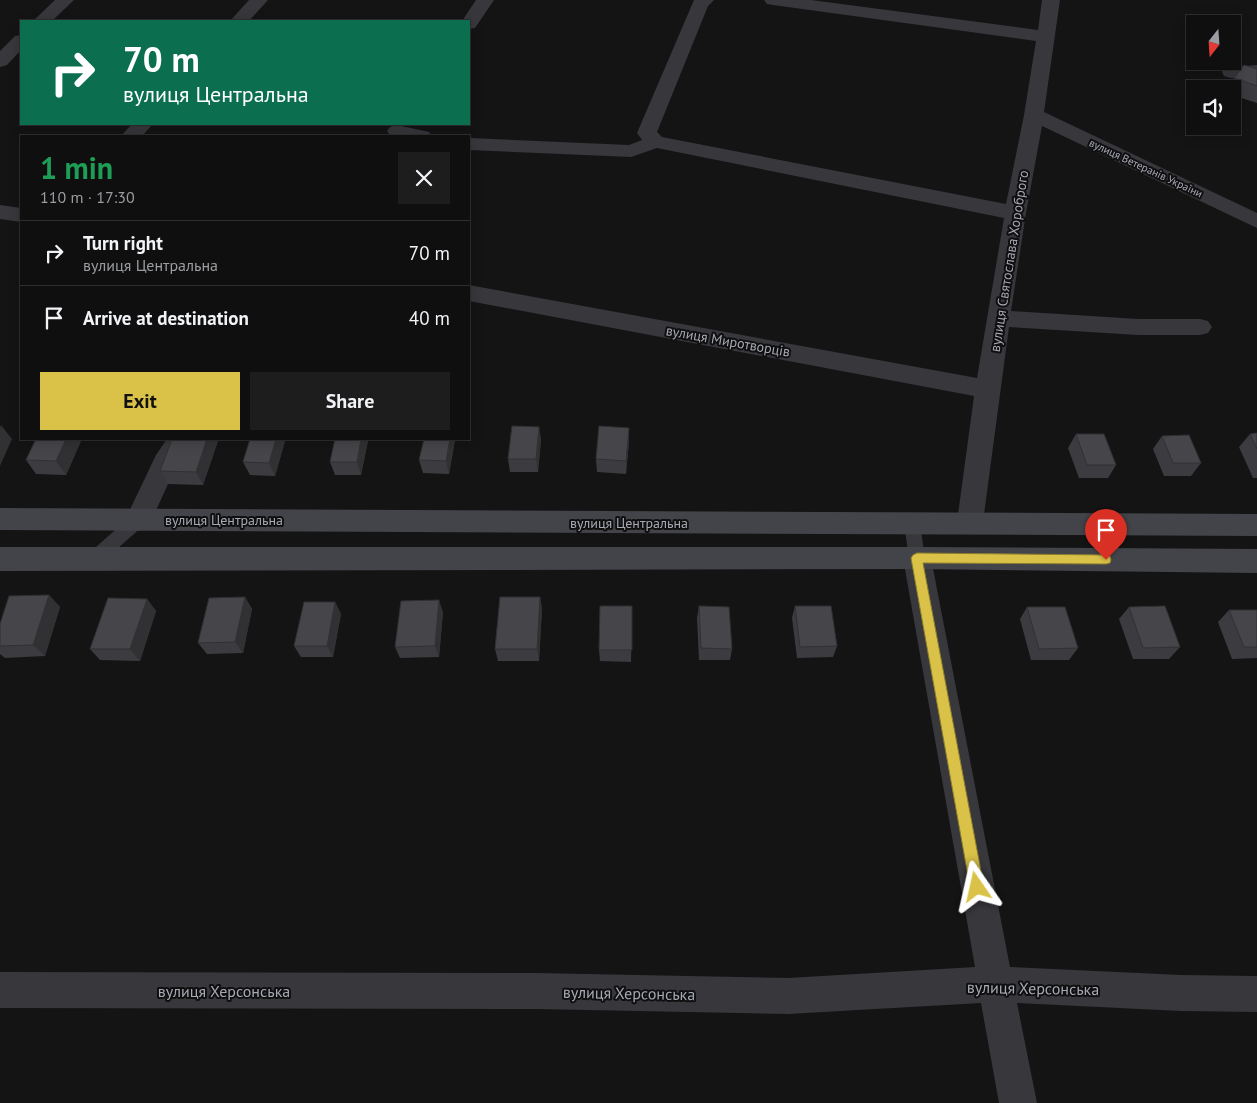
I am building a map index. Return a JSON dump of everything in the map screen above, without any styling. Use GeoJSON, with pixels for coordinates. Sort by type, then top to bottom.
{"type":"FeatureCollection","features":[{"type":"Feature","properties":{"kind":"street"},"geometry":{"type":"LineString","coordinates":[[43,20],[65,0]]}},
{"type":"Feature","properties":{"kind":"street"},"geometry":{"type":"LineString","coordinates":[[240,20],[259,0]]}},
{"type":"Feature","properties":{"kind":"street"},"geometry":{"type":"LineString","coordinates":[[470,22],[485,0]]}},
{"type":"Feature","properties":{"kind":"street"},"geometry":{"type":"LineString","coordinates":[[655,142],[647,133],[700,4],[705,0]]}},
{"type":"Feature","properties":{"kind":"street"},"geometry":{"type":"LineString","coordinates":[[773,0],[1046,38]]}},
{"type":"Feature","properties":{"kind":"street","name":"вулиця Святослава Хороброго"},"geometry":{"type":"LineString","coordinates":[[970,522],[1015,213],[1034,115],[1051,0]]}},
{"type":"Feature","properties":{"kind":"street"},"geometry":{"type":"LineString","coordinates":[[0,60],[12,43]]}},
{"type":"Feature","properties":{"kind":"street"},"geometry":{"type":"LineString","coordinates":[[1231,72],[1257,71]]}},
{"type":"Feature","properties":{"kind":"street","name":"вулиця Ветеранів України"},"geometry":{"type":"LineString","coordinates":[[1034,115],[1257,221]]}},
{"type":"Feature","properties":{"kind":"street"},"geometry":{"type":"LineString","coordinates":[[132,135],[142,125]]}},
{"type":"Feature","properties":{"kind":"street"},"geometry":{"type":"LineString","coordinates":[[398,130],[418,135]]}},
{"type":"Feature","properties":{"kind":"street"},"geometry":{"type":"LineString","coordinates":[[470,144],[632,151],[655,142],[1015,213]]}},
{"type":"Feature","properties":{"kind":"street"},"geometry":{"type":"LineString","coordinates":[[0,212],[20,215]]}},
{"type":"Feature","properties":{"kind":"street","name":"вулиця Миротворців"},"geometry":{"type":"LineString","coordinates":[[470,294],[988,389]]}},
{"type":"Feature","properties":{"kind":"street"},"geometry":{"type":"LineString","coordinates":[[999,318],[1138,327],[1200,327]]}},
{"type":"Feature","properties":{"kind":"street"},"geometry":{"type":"LineString","coordinates":[[138,520],[169,455],[180,440]]}},
{"type":"Feature","properties":{"kind":"street","name":"вулиця Центральна"},"geometry":{"type":"LineString","coordinates":[[0,518],[1257,525]]}},
{"type":"Feature","properties":{"kind":"street"},"geometry":{"type":"LineString","coordinates":[[917,558],[1018,1103]]}},
{"type":"Feature","properties":{"kind":"street"},"geometry":{"type":"LineString","coordinates":[[0,559],[917,558],[1257,561]]}},
{"type":"Feature","properties":{"kind":"street","name":"вулиця Херсонська"},"geometry":{"type":"LineString","coordinates":[[0,990],[536,992],[788,996],[995,984],[1181,993],[1257,994]]}},
{"type":"Feature","properties":{"kind":"lane"},"geometry":{"type":"LineString","coordinates":[[93,560],[138,520]]}},
{"type":"Feature","properties":{"kind":"lane"},"geometry":{"type":"LineString","coordinates":[[912,524],[917,558]]}},
{"type":"Feature","properties":{"kind":"building"},"geometry":{"type":"Polygon","coordinates":[[[1244,65],[1257,69],[1257,86],[1234,78],[1244,65]]]}},
{"type":"Feature","properties":{"kind":"building"},"geometry":{"type":"Polygon","coordinates":[[[512,426],[539,427],[536,459],[508,459],[512,426]]]}},
{"type":"Feature","properties":{"kind":"building"},"geometry":{"type":"Polygon","coordinates":[[[599,426],[629,428],[626,461],[596,459],[599,426]]]}},
{"type":"Feature","properties":{"kind":"building"},"geometry":{"type":"Polygon","coordinates":[[[1257,433],[1257,449],[1250,434],[1257,433]]]}},
{"type":"Feature","properties":{"kind":"building"},"geometry":{"type":"Polygon","coordinates":[[[1076,434],[1104,434],[1116,465],[1087,465],[1076,434]]]}},
{"type":"Feature","properties":{"kind":"building"},"geometry":{"type":"Polygon","coordinates":[[[1189,435],[1201,463],[1173,463],[1162,436],[1189,435]]]}},
{"type":"Feature","properties":{"kind":"building"},"geometry":{"type":"Polygon","coordinates":[[[36,440],[66,440],[56,461],[26,460],[36,440]]]}},
{"type":"Feature","properties":{"kind":"building"},"geometry":{"type":"Polygon","coordinates":[[[172,440],[207,440],[196,472],[160,471],[172,440]]]}},
{"type":"Feature","properties":{"kind":"building"},"geometry":{"type":"Polygon","coordinates":[[[250,440],[276,440],[269,463],[243,462],[250,440]]]}},
{"type":"Feature","properties":{"kind":"building"},"geometry":{"type":"Polygon","coordinates":[[[335,440],[361,440],[357,462],[330,462],[335,440]]]}},
{"type":"Feature","properties":{"kind":"building"},"geometry":{"type":"Polygon","coordinates":[[[424,440],[450,440],[446,461],[419,460],[424,440]]]}},
{"type":"Feature","properties":{"kind":"building"},"geometry":{"type":"Polygon","coordinates":[[[49,595],[33,645],[0,646],[0,624],[9,596],[49,595]]]}},
{"type":"Feature","properties":{"kind":"building"},"geometry":{"type":"Polygon","coordinates":[[[245,597],[235,642],[198,643],[209,598],[245,597]]]}},
{"type":"Feature","properties":{"kind":"building"},"geometry":{"type":"Polygon","coordinates":[[[500,597],[540,597],[537,649],[495,649],[500,597]]]}},
{"type":"Feature","properties":{"kind":"building"},"geometry":{"type":"Polygon","coordinates":[[[108,598],[147,599],[130,649],[90,649],[108,598]]]}},
{"type":"Feature","properties":{"kind":"building"},"geometry":{"type":"Polygon","coordinates":[[[439,600],[435,646],[395,647],[401,601],[439,600]]]}},
{"type":"Feature","properties":{"kind":"building"},"geometry":{"type":"Polygon","coordinates":[[[304,602],[335,602],[327,646],[294,646],[304,602]]]}},
{"type":"Feature","properties":{"kind":"building"},"geometry":{"type":"Polygon","coordinates":[[[600,606],[632,606],[632,650],[599,650],[600,606]]]}},
{"type":"Feature","properties":{"kind":"building"},"geometry":{"type":"Polygon","coordinates":[[[699,606],[729,607],[732,649],[701,648],[699,606]]]}},
{"type":"Feature","properties":{"kind":"building"},"geometry":{"type":"Polygon","coordinates":[[[795,606],[831,606],[837,646],[800,647],[795,606]]]}},
{"type":"Feature","properties":{"kind":"building"},"geometry":{"type":"Polygon","coordinates":[[[1165,606],[1180,647],[1143,648],[1129,607],[1165,606]]]}},
{"type":"Feature","properties":{"kind":"building"},"geometry":{"type":"Polygon","coordinates":[[[1027,607],[1065,607],[1078,648],[1039,649],[1027,607]]]}},
{"type":"Feature","properties":{"kind":"building"},"geometry":{"type":"Polygon","coordinates":[[[1229,610],[1257,610],[1257,647],[1244,647],[1229,610]]]}},
{"type":"Feature","properties":{"kind":"route"},"geometry":{"type":"LineString","coordinates":[[977,887],[917,558],[1106,560]]}}]}
